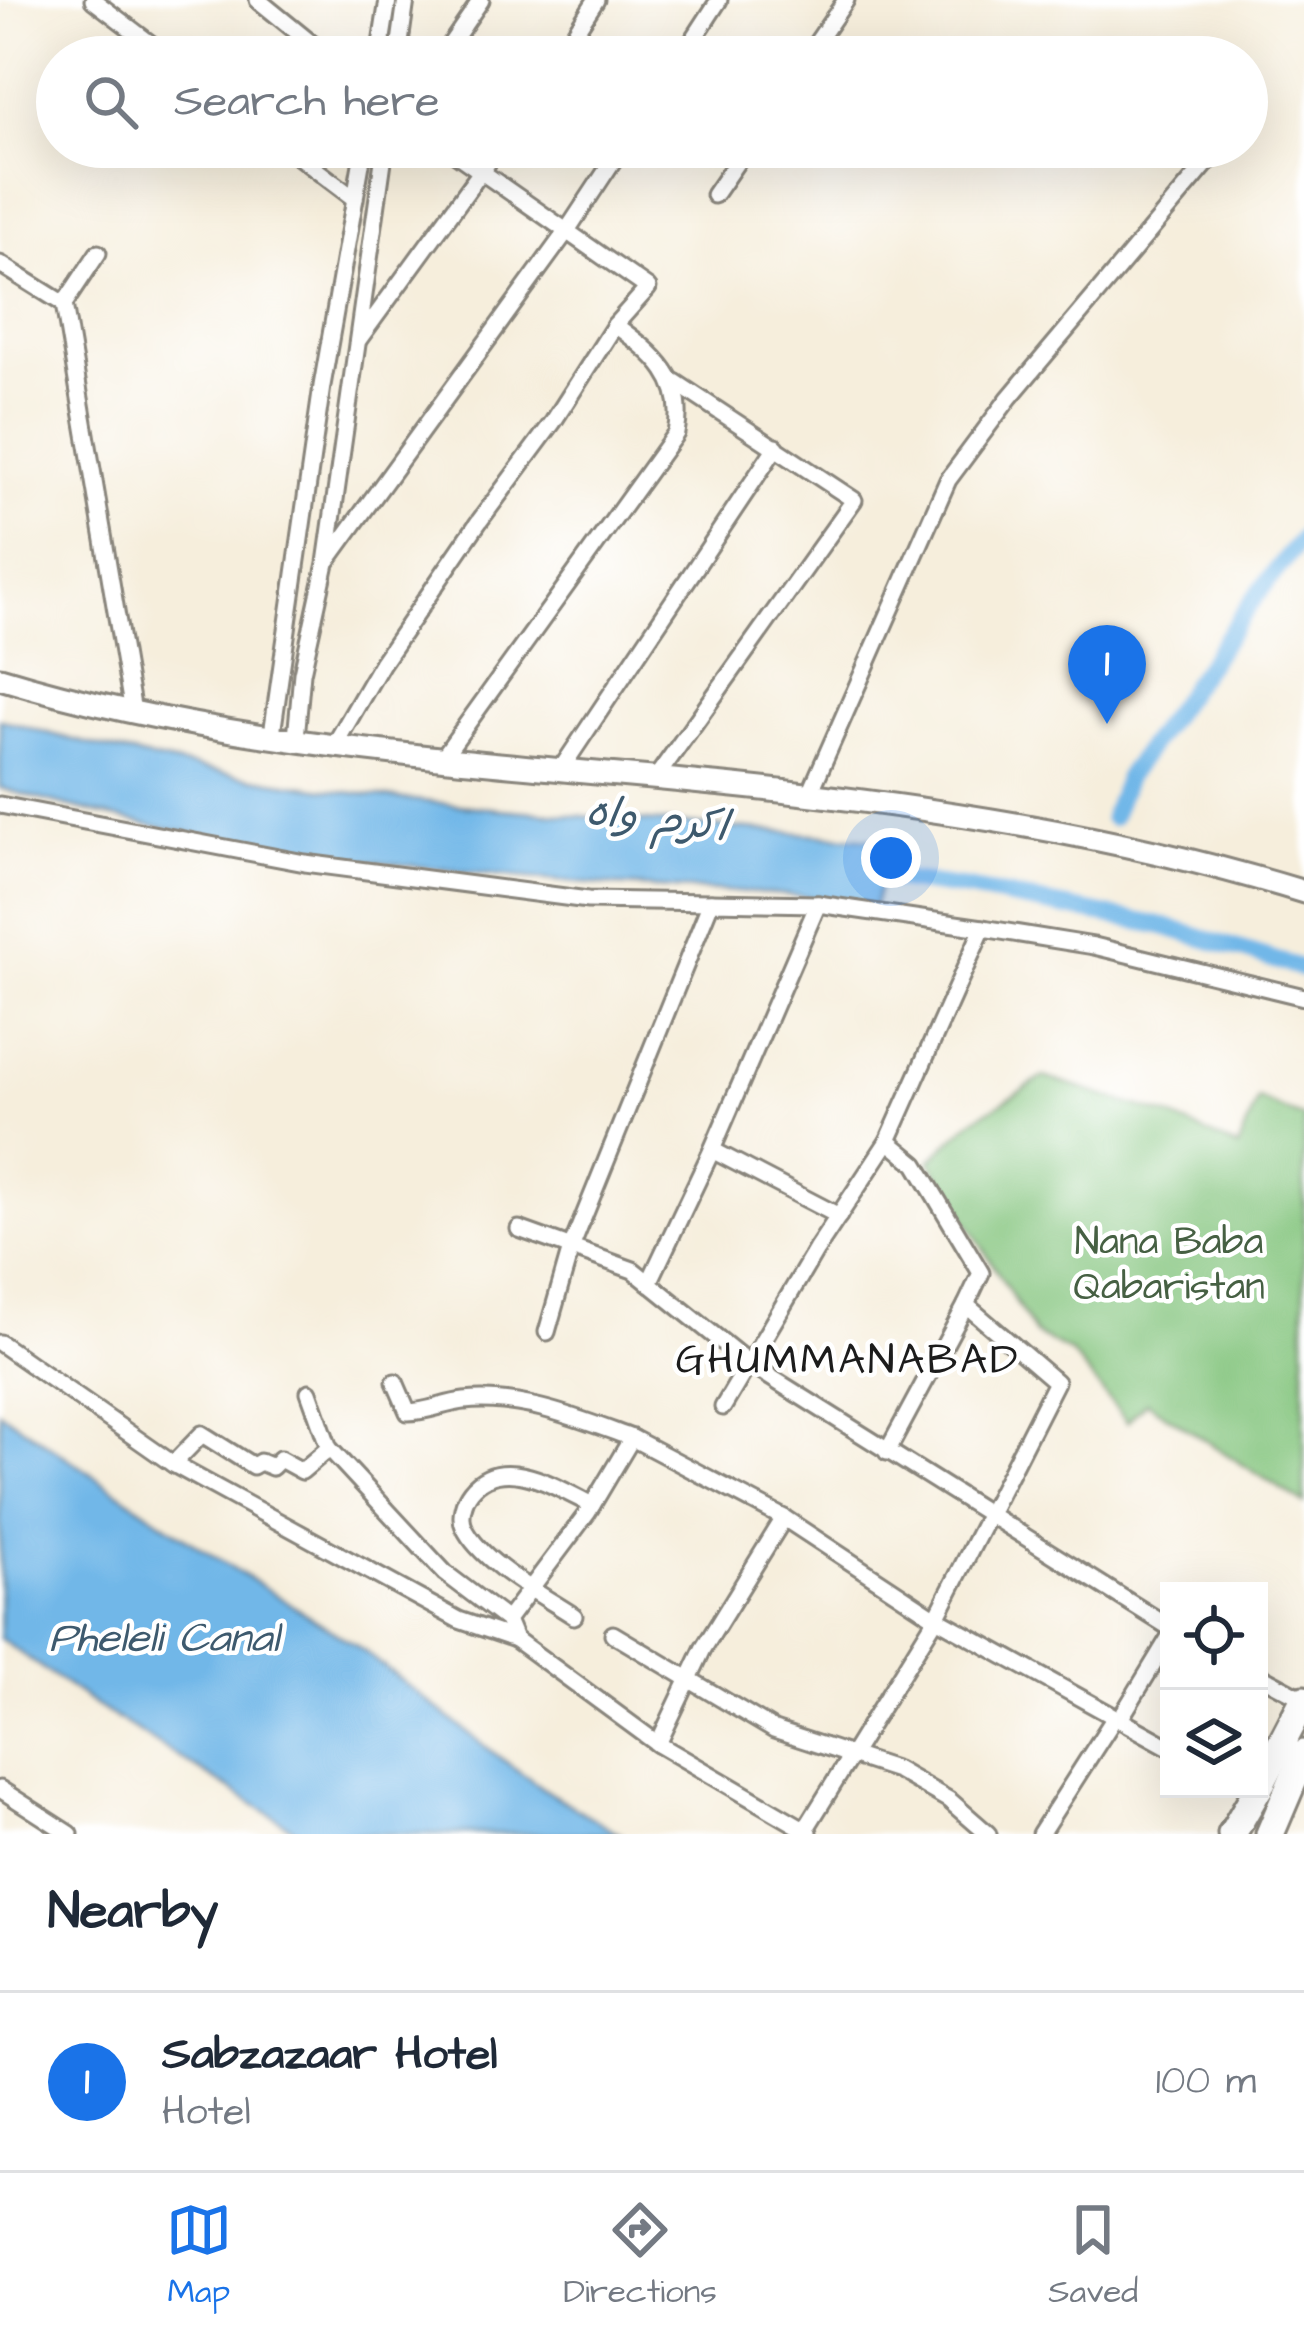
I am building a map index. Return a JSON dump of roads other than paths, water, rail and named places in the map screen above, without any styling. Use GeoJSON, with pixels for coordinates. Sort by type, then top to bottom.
{"type":"FeatureCollection","features":[{"type":"Feature","properties":{"kind":"highway"},"geometry":{"type":"LineString","coordinates":[[1245,1809],[1304,1700]]}},
{"type":"Feature","properties":{"kind":"highway"},"geometry":{"type":"LineString","coordinates":[[1270,1834],[1304,1754]]}},
{"type":"Feature","properties":{"kind":"street"},"geometry":{"type":"LineString","coordinates":[[93,0],[140,36]]}},
{"type":"Feature","properties":{"kind":"street"},"geometry":{"type":"LineString","coordinates":[[258,0],[302,36]]}},
{"type":"Feature","properties":{"kind":"street"},"geometry":{"type":"LineString","coordinates":[[382,36],[388,0]]}},
{"type":"Feature","properties":{"kind":"street"},"geometry":{"type":"LineString","coordinates":[[401,36],[406,0]]}},
{"type":"Feature","properties":{"kind":"street"},"geometry":{"type":"LineString","coordinates":[[456,36],[481,0]]}},
{"type":"Feature","properties":{"kind":"street"},"geometry":{"type":"LineString","coordinates":[[573,36],[596,0]]}},
{"type":"Feature","properties":{"kind":"street"},"geometry":{"type":"LineString","coordinates":[[696,36],[719,0]]}},
{"type":"Feature","properties":{"kind":"street"},"geometry":{"type":"LineString","coordinates":[[821,36],[846,0]]}},
{"type":"Feature","properties":{"kind":"street"},"geometry":{"type":"LineString","coordinates":[[314,168],[355,199]]}},
{"type":"Feature","properties":{"kind":"street"},"geometry":{"type":"LineString","coordinates":[[272,734],[322,386],[360,168]]}},
{"type":"Feature","properties":{"kind":"street"},"geometry":{"type":"LineString","coordinates":[[296,738],[302,673],[326,562],[382,168]]}},
{"type":"Feature","properties":{"kind":"street"},"geometry":{"type":"LineString","coordinates":[[335,744],[382,663],[478,523],[553,422],[615,325],[648,288],[474,168]]}},
{"type":"Feature","properties":{"kind":"street"},"geometry":{"type":"LineString","coordinates":[[357,342],[486,168]]}},
{"type":"Feature","properties":{"kind":"street"},"geometry":{"type":"LineString","coordinates":[[326,562],[608,168]]}},
{"type":"Feature","properties":{"kind":"street"},"geometry":{"type":"LineString","coordinates":[[714,195],[732,168]]}},
{"type":"Feature","properties":{"kind":"street"},"geometry":{"type":"LineString","coordinates":[[809,795],[948,480],[1009,398],[1203,168]]}},
{"type":"Feature","properties":{"kind":"street"},"geometry":{"type":"LineString","coordinates":[[98,253],[64,304],[133,712]]}},
{"type":"Feature","properties":{"kind":"street"},"geometry":{"type":"LineString","coordinates":[[0,264],[64,304]]}},
{"type":"Feature","properties":{"kind":"street"},"geometry":{"type":"LineString","coordinates":[[615,325],[652,352],[675,382],[852,496],[853,504],[656,778]]}},
{"type":"Feature","properties":{"kind":"street"},"geometry":{"type":"LineString","coordinates":[[441,760],[676,433],[680,412],[675,382]]}},
{"type":"Feature","properties":{"kind":"street"},"geometry":{"type":"LineString","coordinates":[[561,770],[776,447]]}},
{"type":"Feature","properties":{"kind":"street"},"geometry":{"type":"LineString","coordinates":[[0,677],[133,712],[441,760],[809,795],[1057,832],[1304,892]]}},
{"type":"Feature","properties":{"kind":"street"},"geometry":{"type":"LineString","coordinates":[[0,805],[328,866],[588,900],[818,904],[983,928],[1094,946],[1304,997]]}},
{"type":"Feature","properties":{"kind":"street"},"geometry":{"type":"LineString","coordinates":[[547,1332],[571,1248],[711,902]]}},
{"type":"Feature","properties":{"kind":"street"},"geometry":{"type":"LineString","coordinates":[[649,1283],[818,904]]}},
{"type":"Feature","properties":{"kind":"street"},"geometry":{"type":"LineString","coordinates":[[723,1407],[888,1141],[983,928]]}},
{"type":"Feature","properties":{"kind":"street"},"geometry":{"type":"LineString","coordinates":[[887,1452],[981,1273],[916,1165],[888,1141]]}},
{"type":"Feature","properties":{"kind":"street"},"geometry":{"type":"LineString","coordinates":[[712,1150],[839,1216]]}},
{"type":"Feature","properties":{"kind":"street"},"geometry":{"type":"LineString","coordinates":[[519,1228],[633,1270],[751,1365],[1160,1622]]}},
{"type":"Feature","properties":{"kind":"street"},"geometry":{"type":"LineString","coordinates":[[0,1343],[173,1464],[459,1619],[515,1639],[658,1744],[809,1832],[851,1752],[936,1618],[1056,1382],[966,1305]]}},
{"type":"Feature","properties":{"kind":"street"},"geometry":{"type":"LineString","coordinates":[[394,1382],[408,1412],[466,1400],[504,1402],[549,1408],[632,1438],[784,1518],[936,1618],[1160,1742]]}},
{"type":"Feature","properties":{"kind":"street"},"geometry":{"type":"LineString","coordinates":[[310,1392],[329,1448],[445,1573],[507,1620],[515,1639]]}},
{"type":"Feature","properties":{"kind":"street"},"geometry":{"type":"LineString","coordinates":[[173,1464],[202,1434],[253,1466],[260,1462],[272,1467],[280,1459],[302,1471],[329,1448]]}},
{"type":"Feature","properties":{"kind":"street"},"geometry":{"type":"LineString","coordinates":[[507,1620],[592,1505],[632,1438]]}},
{"type":"Feature","properties":{"kind":"street"},"geometry":{"type":"LineString","coordinates":[[574,1616],[497,1566],[463,1526],[467,1496],[488,1477],[511,1473],[549,1484],[592,1505]]}},
{"type":"Feature","properties":{"kind":"street"},"geometry":{"type":"LineString","coordinates":[[658,1744],[725,1610],[784,1518]]}},
{"type":"Feature","properties":{"kind":"street"},"geometry":{"type":"LineString","coordinates":[[613,1634],[774,1730],[897,1770],[949,1800],[988,1834]]}},
{"type":"Feature","properties":{"kind":"street"},"geometry":{"type":"LineString","coordinates":[[1040,1834],[1160,1653]]}},
{"type":"Feature","properties":{"kind":"street"},"geometry":{"type":"LineString","coordinates":[[1268,1680],[1304,1700]]}},
{"type":"Feature","properties":{"kind":"street"},"geometry":{"type":"LineString","coordinates":[[0,1789],[70,1834]]}},
{"type":"Feature","properties":{"kind":"water"},"geometry":{"type":"Polygon","coordinates":[[[0,719],[109,749],[331,790],[554,814],[891,841],[874,906],[769,894],[592,884],[293,850],[146,824],[0,788],[0,719]]]}},
{"type":"Feature","properties":{"kind":"water","name":"Pheleli Canal"},"geometry":{"type":"Polygon","coordinates":[[[0,1412],[196,1545],[357,1646],[499,1757],[620,1834],[302,1834],[95,1705],[0,1639],[0,1412]]]}},
{"type":"Feature","properties":{"kind":"waterway"},"geometry":{"type":"LineString","coordinates":[[1112,817],[1127,777],[1304,536]]}},
{"type":"Feature","properties":{"kind":"waterway","name":"اکرم واہ"},"geometry":{"type":"LineString","coordinates":[[864,875],[968,889],[1163,926],[1304,969]]}},
{"type":"Feature","properties":{"kind":"place","name":"Sabzazaar Hotel"},"geometry":{"type":"Point","coordinates":[1107,724]}},
{"type":"Feature","properties":{"kind":"district","name":"GHUMMANABAD"},"geometry":{"type":"Point","coordinates":[848,1358]}},
{"type":"Feature","properties":{"kind":"park label","name":"Nana Baba Qabaristan"},"geometry":{"type":"Point","coordinates":[1169,1262]}}]}
